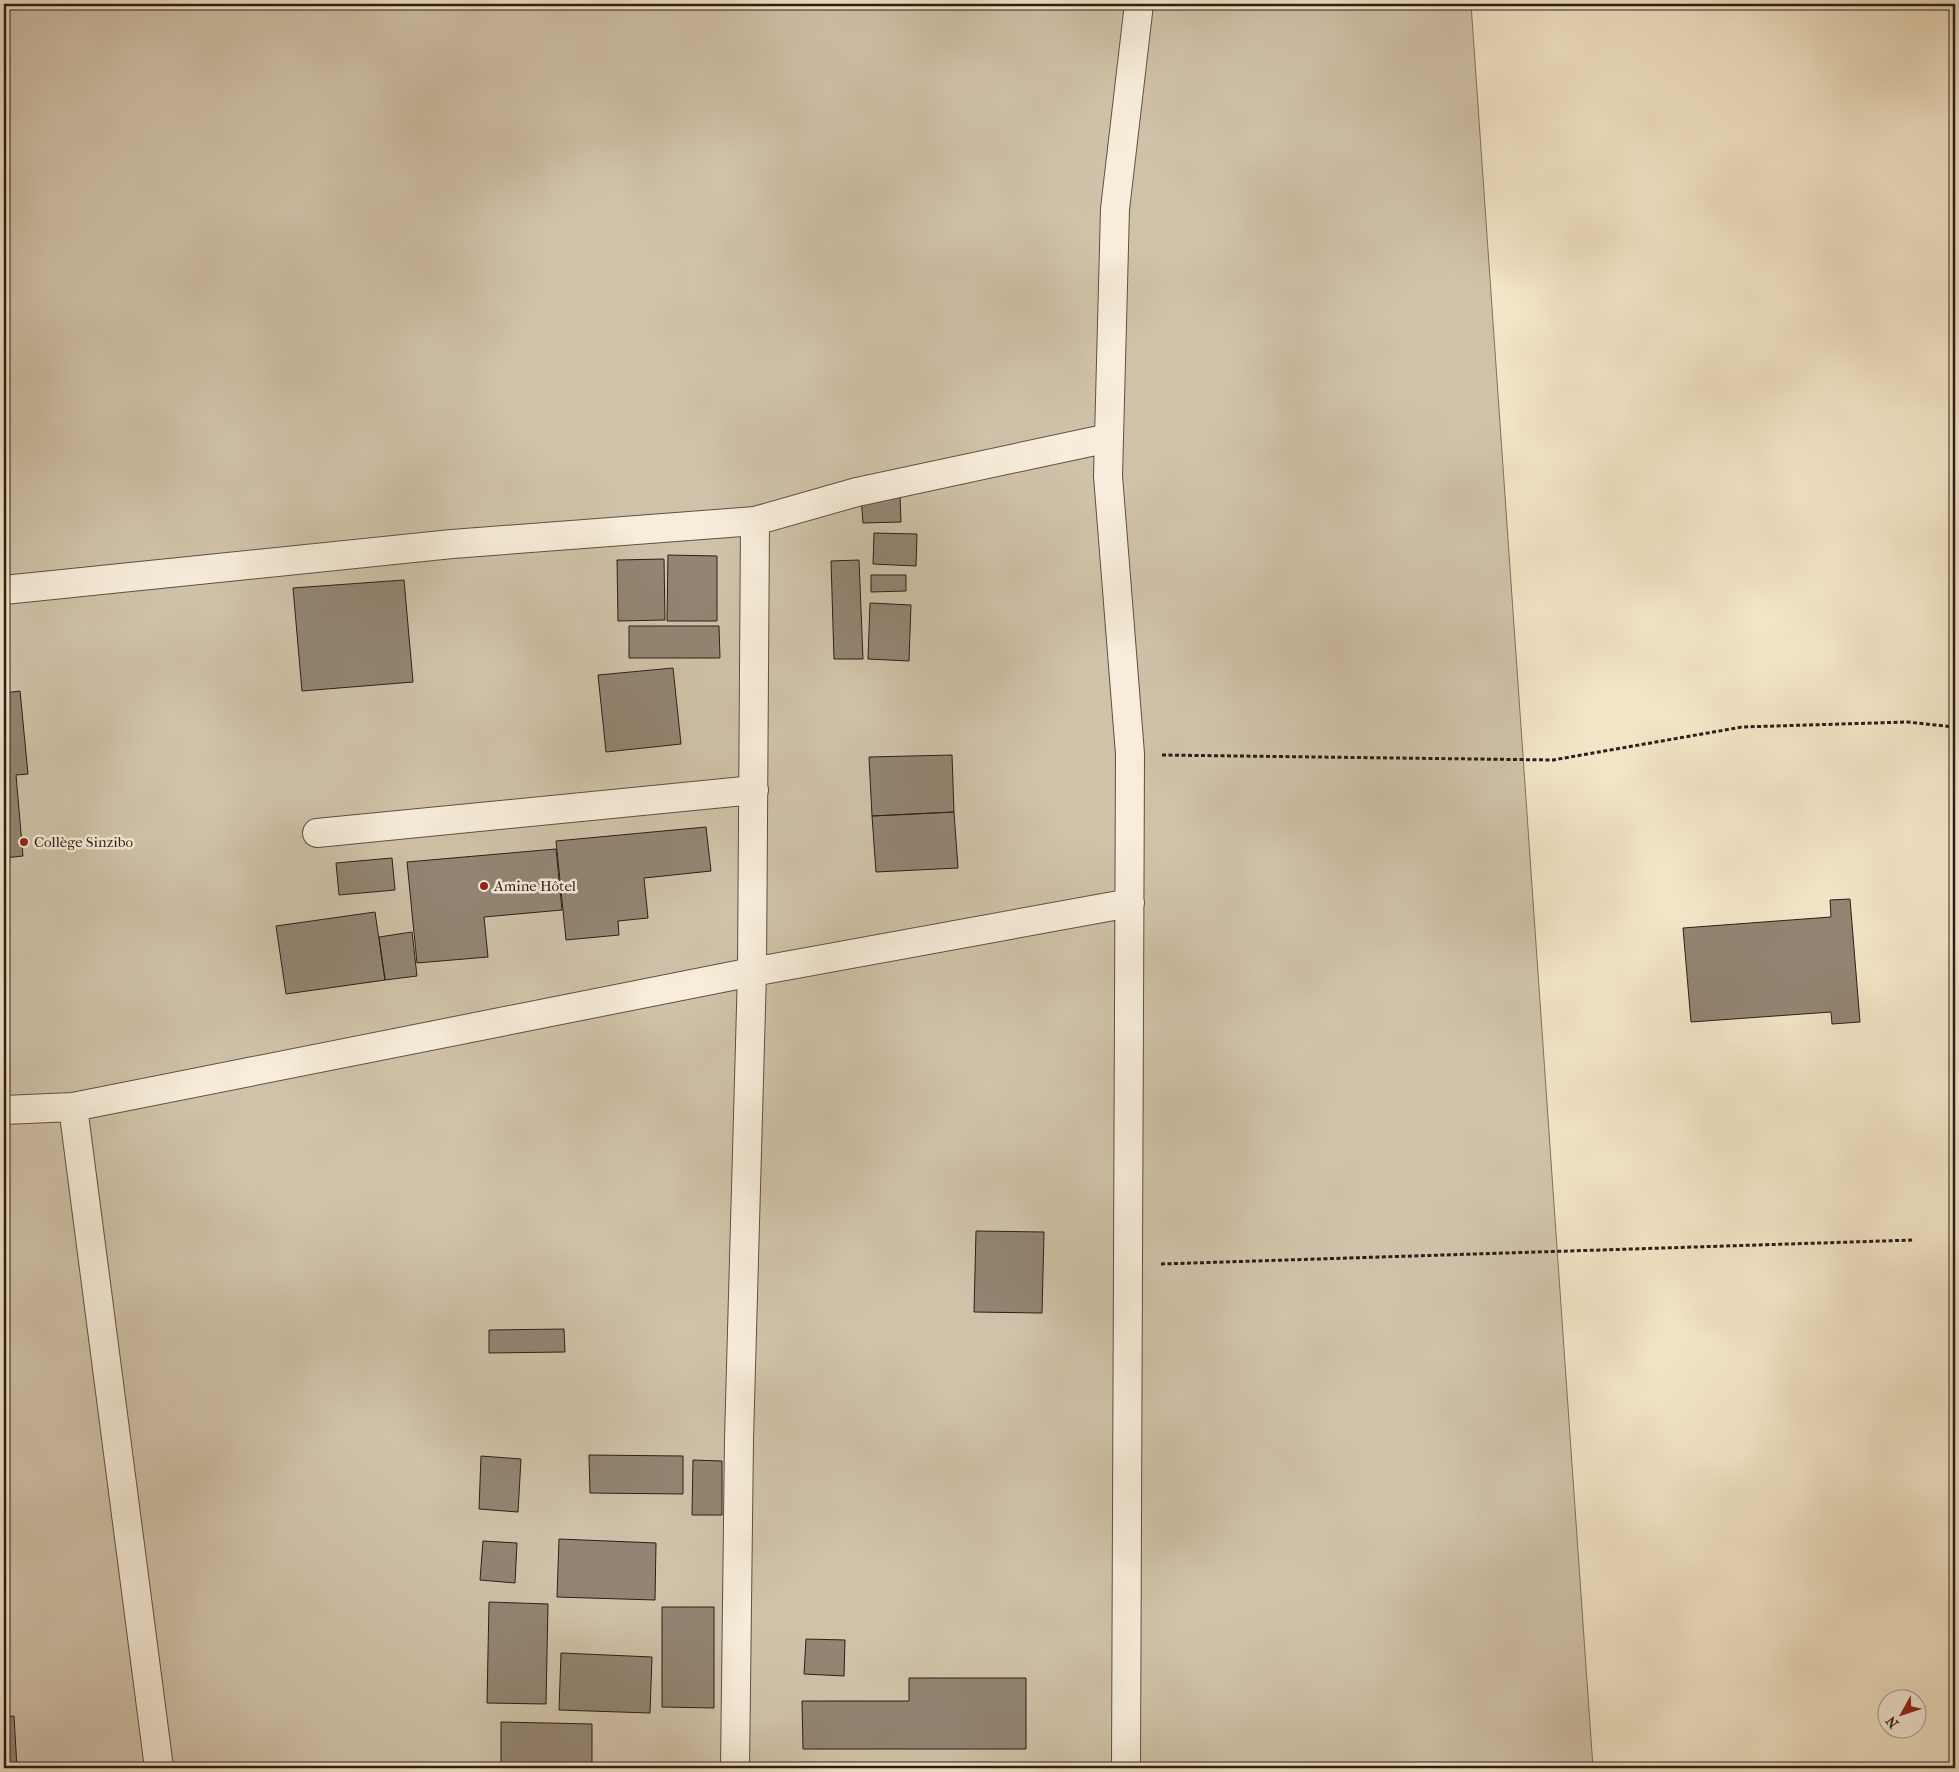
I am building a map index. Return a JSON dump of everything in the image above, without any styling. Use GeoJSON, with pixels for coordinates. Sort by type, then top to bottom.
{"type":"FeatureCollection","features":[{"type":"Feature","properties":{"kind":"street"},"geometry":{"type":"LineString","coordinates":[[1126,1768],[1130,754],[1108,476],[1115,209],[1139,4]]}},
{"type":"Feature","properties":{"kind":"street"},"geometry":{"type":"LineString","coordinates":[[4,590],[452,544],[755,521],[857,492],[1109,438]]}},
{"type":"Feature","properties":{"kind":"street"},"geometry":{"type":"LineString","coordinates":[[735,1768],[739,1439],[752,972],[755,521]]}},
{"type":"Feature","properties":{"kind":"street"},"geometry":{"type":"LineString","coordinates":[[318,833],[754,790]]}},
{"type":"Feature","properties":{"kind":"street"},"geometry":{"type":"LineString","coordinates":[[4,1110],[73,1107],[752,972],[1130,903]]}},
{"type":"Feature","properties":{"kind":"street"},"geometry":{"type":"LineString","coordinates":[[73,1107],[159,1768]]}},
{"type":"Feature","properties":{"kind":"path"},"geometry":{"type":"LineString","coordinates":[[1130,754],[1553,760],[1742,727],[1907,722],[1955,727]]}},
{"type":"Feature","properties":{"kind":"path"},"geometry":{"type":"LineString","coordinates":[[1128,1265],[1914,1240]]}},
{"type":"Feature","properties":{"kind":"shaded area"},"geometry":{"type":"Polygon","coordinates":[[[4,4],[1471,4],[1593,1768],[4,1768],[4,4]]]}},
{"type":"Feature","properties":{"kind":"building"},"geometry":{"type":"Polygon","coordinates":[[[900,495],[901,522],[863,523],[861,498],[900,495]]]}},
{"type":"Feature","properties":{"kind":"building"},"geometry":{"type":"Polygon","coordinates":[[[874,533],[917,534],[916,566],[873,564],[874,533]]]}},
{"type":"Feature","properties":{"kind":"building"},"geometry":{"type":"Polygon","coordinates":[[[668,555],[717,556],[717,621],[667,621],[668,555]]]}},
{"type":"Feature","properties":{"kind":"building"},"geometry":{"type":"Polygon","coordinates":[[[664,559],[665,620],[618,621],[617,560],[664,559]]]}},
{"type":"Feature","properties":{"kind":"building"},"geometry":{"type":"Polygon","coordinates":[[[859,560],[863,659],[834,659],[831,561],[859,560]]]}},
{"type":"Feature","properties":{"kind":"building"},"geometry":{"type":"Polygon","coordinates":[[[871,575],[906,575],[906,591],[871,592],[871,575]]]}},
{"type":"Feature","properties":{"kind":"building"},"geometry":{"type":"Polygon","coordinates":[[[404,580],[413,682],[302,691],[293,588],[404,580]]]}},
{"type":"Feature","properties":{"kind":"building"},"geometry":{"type":"Polygon","coordinates":[[[870,603],[911,605],[909,661],[868,659],[870,603]]]}},
{"type":"Feature","properties":{"kind":"building"},"geometry":{"type":"Polygon","coordinates":[[[629,626],[719,626],[720,658],[629,658],[629,626]]]}},
{"type":"Feature","properties":{"kind":"building"},"geometry":{"type":"Polygon","coordinates":[[[673,668],[681,744],[606,752],[598,675],[673,668]]]}},
{"type":"Feature","properties":{"kind":"building"},"geometry":{"type":"Polygon","coordinates":[[[20,691],[28,774],[16,775],[23,856],[4,858],[4,693],[20,691]]]}},
{"type":"Feature","properties":{"kind":"building"},"geometry":{"type":"Polygon","coordinates":[[[952,755],[954,812],[872,816],[869,757],[952,755]]]}},
{"type":"Feature","properties":{"kind":"building"},"geometry":{"type":"Polygon","coordinates":[[[954,812],[958,868],[876,872],[872,816],[954,812]]]}},
{"type":"Feature","properties":{"kind":"building"},"geometry":{"type":"Polygon","coordinates":[[[706,827],[711,871],[644,878],[648,918],[618,921],[619,935],[566,940],[556,841],[706,827]]]}},
{"type":"Feature","properties":{"kind":"building","name":"Amine Hôtel"},"geometry":{"type":"Polygon","coordinates":[[[556,849],[562,910],[484,917],[488,957],[417,963],[407,862],[556,849]]]}},
{"type":"Feature","properties":{"kind":"building"},"geometry":{"type":"Polygon","coordinates":[[[392,858],[395,890],[339,895],[336,863],[392,858]]]}},
{"type":"Feature","properties":{"kind":"building"},"geometry":{"type":"Polygon","coordinates":[[[1850,899],[1860,1022],[1832,1024],[1831,1012],[1691,1022],[1683,928],[1831,917],[1830,900],[1850,899]]]}},
{"type":"Feature","properties":{"kind":"building"},"geometry":{"type":"Polygon","coordinates":[[[375,912],[385,980],[286,994],[276,926],[375,912]]]}},
{"type":"Feature","properties":{"kind":"building"},"geometry":{"type":"Polygon","coordinates":[[[412,932],[417,976],[385,980],[379,937],[412,932]]]}},
{"type":"Feature","properties":{"kind":"building"},"geometry":{"type":"Polygon","coordinates":[[[976,1231],[1044,1232],[1042,1313],[974,1312],[976,1231]]]}},
{"type":"Feature","properties":{"kind":"building"},"geometry":{"type":"Polygon","coordinates":[[[564,1329],[565,1352],[489,1353],[489,1330],[564,1329]]]}},
{"type":"Feature","properties":{"kind":"building"},"geometry":{"type":"Polygon","coordinates":[[[589,1455],[683,1456],[683,1494],[590,1493],[589,1455]]]}},
{"type":"Feature","properties":{"kind":"building"},"geometry":{"type":"Polygon","coordinates":[[[481,1456],[521,1459],[518,1512],[479,1509],[481,1456]]]}},
{"type":"Feature","properties":{"kind":"building"},"geometry":{"type":"Polygon","coordinates":[[[693,1460],[722,1461],[722,1515],[692,1515],[693,1460]]]}},
{"type":"Feature","properties":{"kind":"building"},"geometry":{"type":"Polygon","coordinates":[[[559,1539],[656,1543],[655,1600],[557,1597],[559,1539]]]}},
{"type":"Feature","properties":{"kind":"building"},"geometry":{"type":"Polygon","coordinates":[[[483,1541],[517,1543],[515,1583],[480,1580],[483,1541]]]}},
{"type":"Feature","properties":{"kind":"building"},"geometry":{"type":"Polygon","coordinates":[[[489,1602],[548,1604],[546,1704],[487,1703],[489,1602]]]}},
{"type":"Feature","properties":{"kind":"building"},"geometry":{"type":"Polygon","coordinates":[[[662,1607],[714,1607],[714,1708],[662,1707],[662,1607]]]}},
{"type":"Feature","properties":{"kind":"building"},"geometry":{"type":"Polygon","coordinates":[[[806,1639],[845,1640],[844,1676],[804,1674],[806,1639]]]}},
{"type":"Feature","properties":{"kind":"building"},"geometry":{"type":"Polygon","coordinates":[[[561,1653],[652,1657],[650,1713],[559,1710],[561,1653]]]}},
{"type":"Feature","properties":{"kind":"building"},"geometry":{"type":"Polygon","coordinates":[[[909,1678],[1026,1678],[1026,1749],[803,1749],[802,1701],[909,1701],[909,1678]]]}},
{"type":"Feature","properties":{"kind":"building"},"geometry":{"type":"Polygon","coordinates":[[[14,1716],[17,1768],[4,1768],[4,1717],[14,1716]]]}},
{"type":"Feature","properties":{"kind":"building"},"geometry":{"type":"Polygon","coordinates":[[[501,1722],[592,1724],[592,1768],[501,1768],[501,1722]]]}},
{"type":"Feature","properties":{"kind":"place","name":"Collège Sinzibo"},"geometry":{"type":"Point","coordinates":[24,842]}},
{"type":"Feature","properties":{"kind":"place","name":"Amine Hôtel"},"geometry":{"type":"Point","coordinates":[484,886]}}]}
